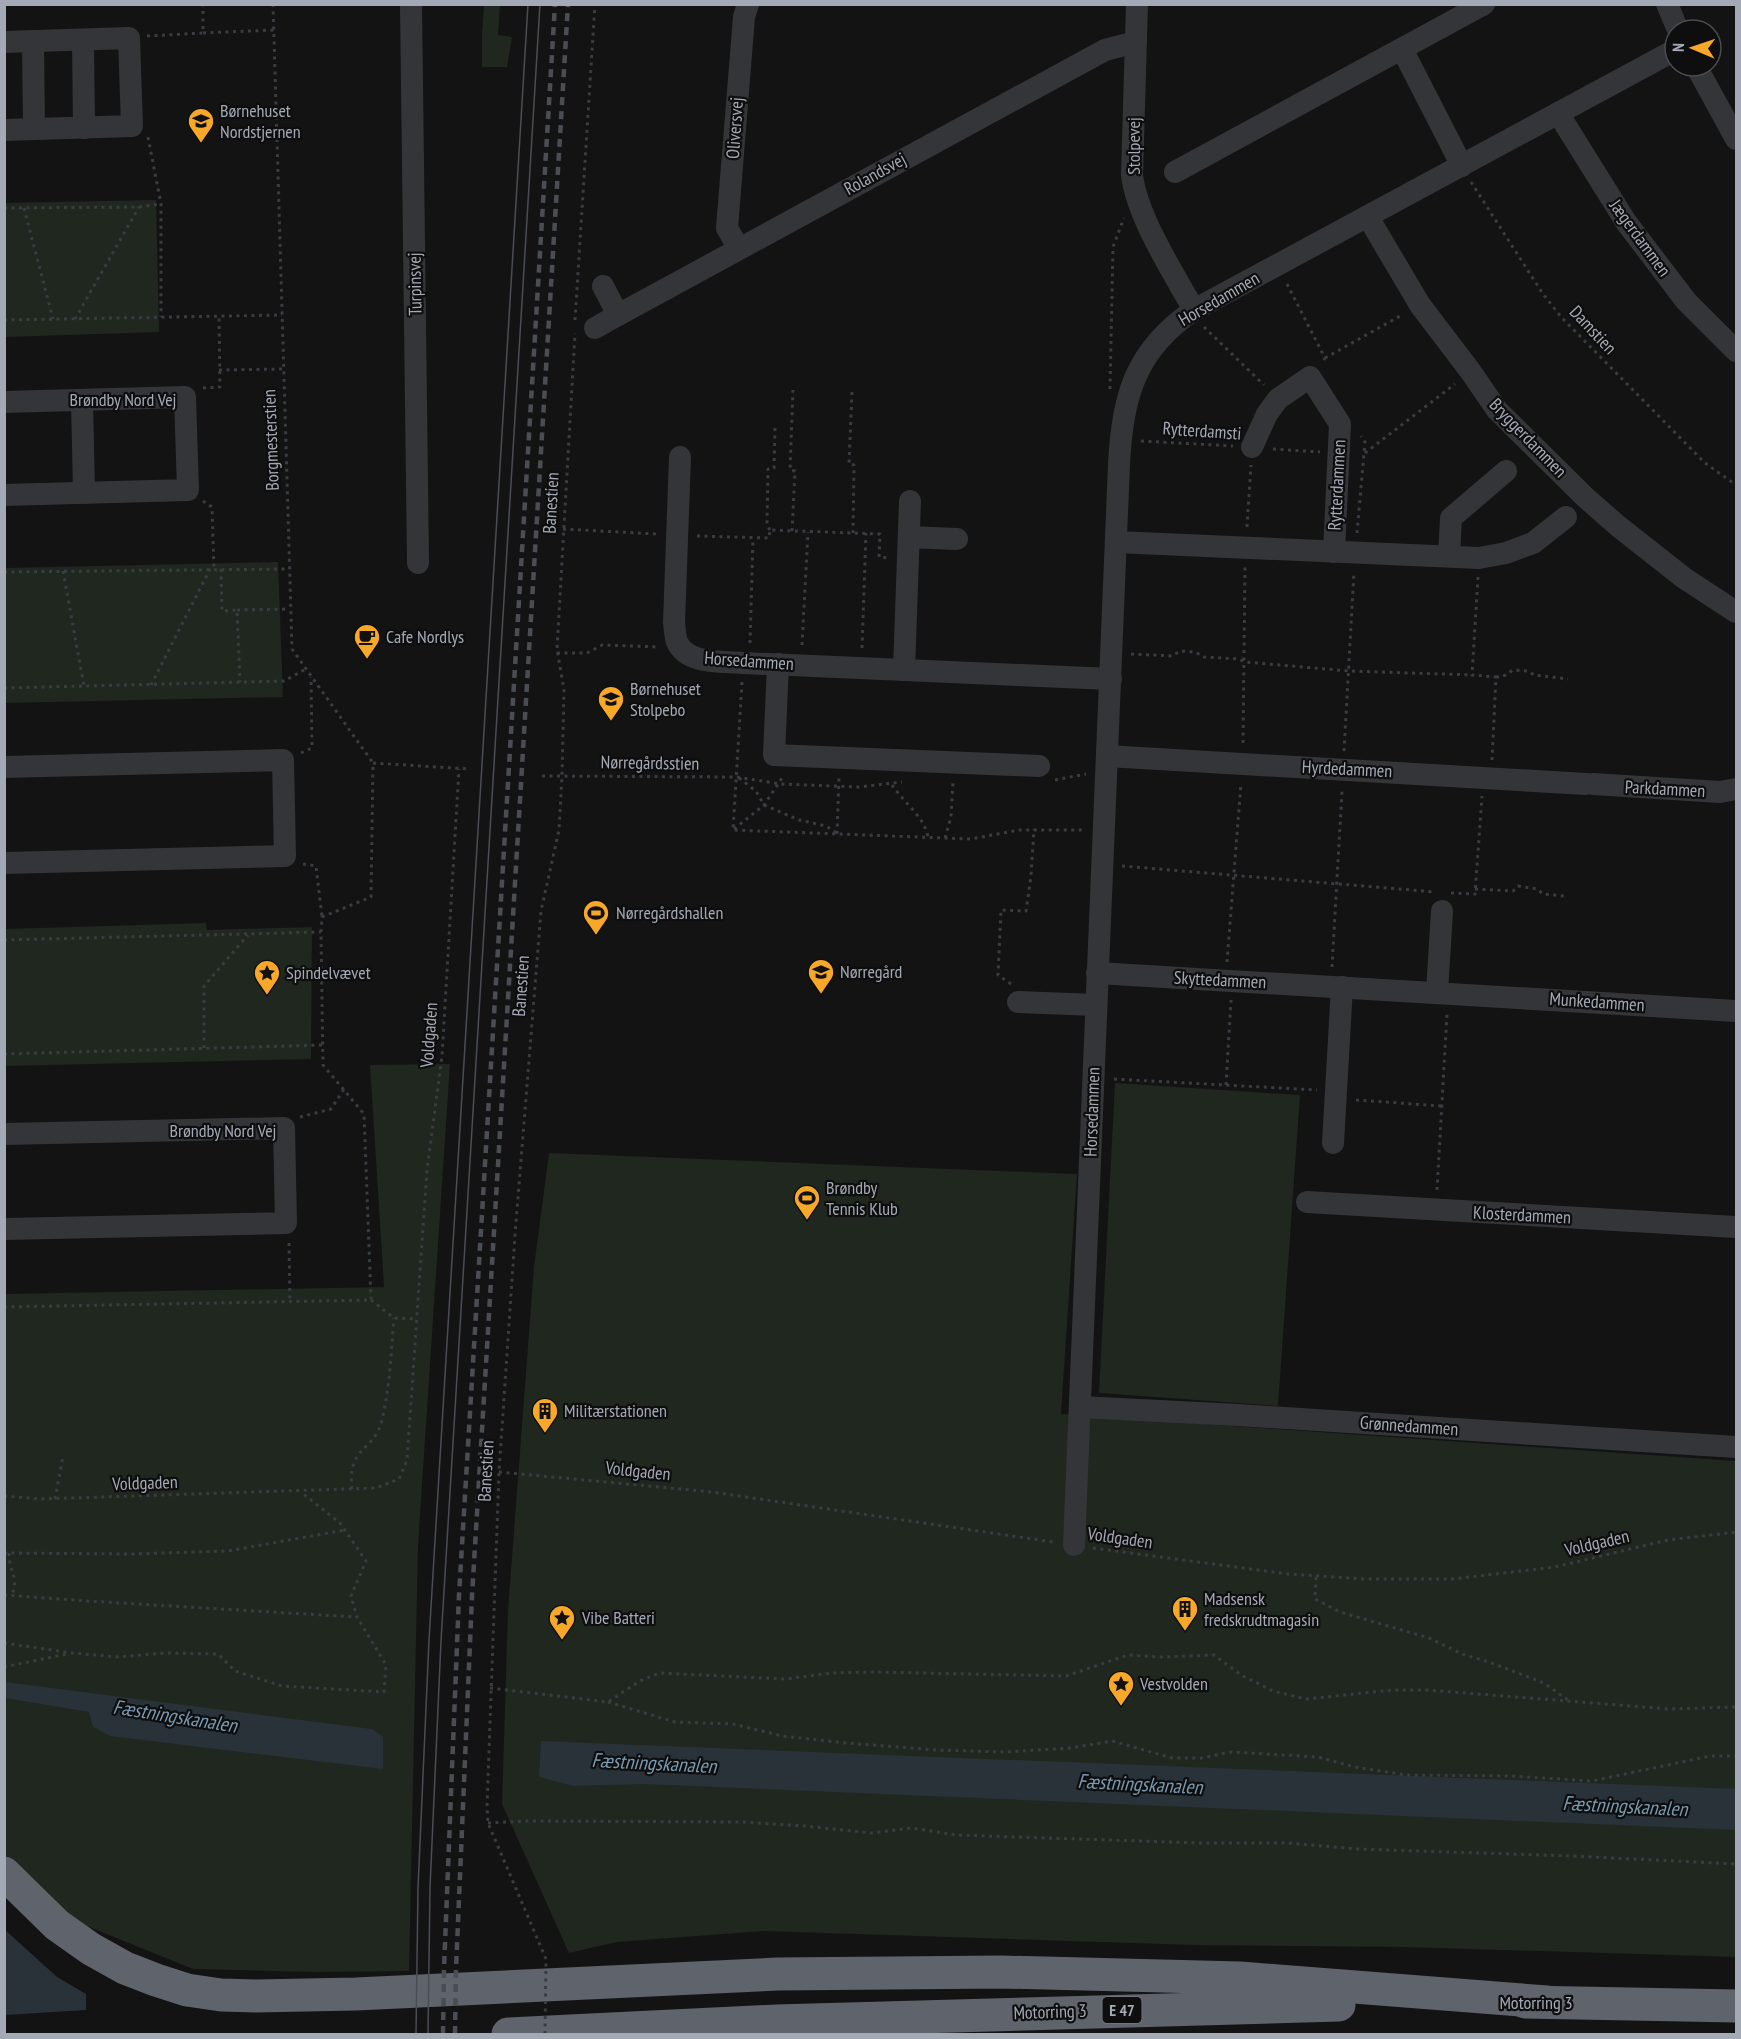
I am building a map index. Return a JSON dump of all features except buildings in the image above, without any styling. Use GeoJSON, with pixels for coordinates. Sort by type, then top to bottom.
{"type":"FeatureCollection","features":[{"type":"Feature","properties":{"kind":"highway"},"geometry":{"type":"LineString","coordinates":[[4,1873],[57,1925],[91,1949],[125,1968],[156,1980],[187,1990],[221,1995],[356,1994],[778,1974],[1002,1972],[1240,1978],[1547,2002]]}},
{"type":"Feature","properties":{"kind":"highway","name":"Motorring 3"},"geometry":{"type":"LineString","coordinates":[[508,2034],[777,2021],[1237,2007],[1547,2002],[1737,2006]]}},
{"type":"Feature","properties":{"kind":"street","name":"Turpinsvej"},"geometry":{"type":"LineString","coordinates":[[411,4],[418,563]]}},
{"type":"Feature","properties":{"kind":"street","name":"Oliversvej"},"geometry":{"type":"LineString","coordinates":[[739,249],[727,228],[744,17],[748,4]]}},
{"type":"Feature","properties":{"kind":"street","name":"Stolpevej"},"geometry":{"type":"LineString","coordinates":[[1137,4],[1132,175],[1134,188],[1143,214],[1194,310]]}},
{"type":"Feature","properties":{"kind":"street"},"geometry":{"type":"LineString","coordinates":[[1175,172],[1484,4]]}},
{"type":"Feature","properties":{"kind":"street"},"geometry":{"type":"LineString","coordinates":[[1667,4],[1673,18]]}},
{"type":"Feature","properties":{"kind":"street"},"geometry":{"type":"LineString","coordinates":[[4,42],[129,38],[132,126],[4,130]]}},
{"type":"Feature","properties":{"kind":"street"},"geometry":{"type":"LineString","coordinates":[[83,40],[84,128]]}},
{"type":"Feature","properties":{"kind":"street"},"geometry":{"type":"LineString","coordinates":[[33,41],[34,129]]}},
{"type":"Feature","properties":{"kind":"street","name":"Rolandsvej"},"geometry":{"type":"LineString","coordinates":[[595,328],[1105,50],[1136,42]]}},
{"type":"Feature","properties":{"kind":"street"},"geometry":{"type":"LineString","coordinates":[[1402,49],[1462,166]]}},
{"type":"Feature","properties":{"kind":"street","name":"Horsedammen"},"geometry":{"type":"LineString","coordinates":[[1074,1545],[1121,432],[1128,395],[1141,366],[1158,340],[1179,320],[1194,310],[1663,56]]}},
{"type":"Feature","properties":{"kind":"street"},"geometry":{"type":"LineString","coordinates":[[1703,78],[1737,139]]}},
{"type":"Feature","properties":{"kind":"street","name":"Jægerdammen"},"geometry":{"type":"LineString","coordinates":[[1558,112],[1626,222],[1686,301],[1737,351]]}},
{"type":"Feature","properties":{"kind":"street","name":"Bryggerdammen"},"geometry":{"type":"LineString","coordinates":[[1368,217],[1420,305],[1497,410],[1586,498],[1618,526],[1684,578],[1737,612]]}},
{"type":"Feature","properties":{"kind":"street"},"geometry":{"type":"LineString","coordinates":[[603,286],[618,315]]}},
{"type":"Feature","properties":{"kind":"street"},"geometry":{"type":"LineString","coordinates":[[1252,447],[1278,399],[1310,377]]}},
{"type":"Feature","properties":{"kind":"street","name":"Rytterdammen"},"geometry":{"type":"LineString","coordinates":[[1310,377],[1340,424],[1339,453],[1345,553]]}},
{"type":"Feature","properties":{"kind":"street","name":"Brøndby Nord Vej"},"geometry":{"type":"LineString","coordinates":[[4,402],[185,397],[188,490]]}},
{"type":"Feature","properties":{"kind":"street"},"geometry":{"type":"LineString","coordinates":[[82,400],[84,493]]}},
{"type":"Feature","properties":{"kind":"street","name":"Horsedammen"},"geometry":{"type":"LineString","coordinates":[[680,458],[674,623],[676,641],[685,654],[700,659],[746,663],[1111,679]]}},
{"type":"Feature","properties":{"kind":"street"},"geometry":{"type":"LineString","coordinates":[[1449,556],[1451,518],[1506,471]]}},
{"type":"Feature","properties":{"kind":"street"},"geometry":{"type":"LineString","coordinates":[[4,495],[188,490]]}},
{"type":"Feature","properties":{"kind":"street"},"geometry":{"type":"LineString","coordinates":[[904,670],[910,501]]}},
{"type":"Feature","properties":{"kind":"street","name":"Rytterdammen"},"geometry":{"type":"LineString","coordinates":[[1116,542],[1479,558],[1506,553],[1533,543],[1566,517]]}},
{"type":"Feature","properties":{"kind":"street"},"geometry":{"type":"LineString","coordinates":[[908,548],[957,539]]}},
{"type":"Feature","properties":{"kind":"street"},"geometry":{"type":"LineString","coordinates":[[778,664],[782,760]]}},
{"type":"Feature","properties":{"kind":"street","name":"Hyrdedammen"},"geometry":{"type":"LineString","coordinates":[[1107,756],[1590,784]]}},
{"type":"Feature","properties":{"kind":"street"},"geometry":{"type":"LineString","coordinates":[[4,767],[283,760],[285,856],[4,862]]}},
{"type":"Feature","properties":{"kind":"street"},"geometry":{"type":"LineString","coordinates":[[782,760],[886,760],[1039,766]]}},
{"type":"Feature","properties":{"kind":"street"},"geometry":{"type":"LineString","coordinates":[[782,760],[840,768],[880,769],[886,760]]}},
{"type":"Feature","properties":{"kind":"street","name":"Parkdammen"},"geometry":{"type":"LineString","coordinates":[[1590,784],[1720,792],[1737,789]]}},
{"type":"Feature","properties":{"kind":"street"},"geometry":{"type":"LineString","coordinates":[[1442,911],[1447,993]]}},
{"type":"Feature","properties":{"kind":"street","name":"Skyttedammen"},"geometry":{"type":"LineString","coordinates":[[1097,973],[1447,993]]}},
{"type":"Feature","properties":{"kind":"street"},"geometry":{"type":"LineString","coordinates":[[1333,1143],[1337,1095],[1336,986]]}},
{"type":"Feature","properties":{"kind":"street","name":"Munkedammen"},"geometry":{"type":"LineString","coordinates":[[1447,993],[1737,1011]]}},
{"type":"Feature","properties":{"kind":"street"},"geometry":{"type":"LineString","coordinates":[[1018,1002],[1096,1005]]}},
{"type":"Feature","properties":{"kind":"street","name":"Brøndby Nord Vej"},"geometry":{"type":"LineString","coordinates":[[4,1134],[284,1128],[286,1223]]}},
{"type":"Feature","properties":{"kind":"street","name":"Klosterdammen"},"geometry":{"type":"LineString","coordinates":[[1306,1202],[1737,1227]]}},
{"type":"Feature","properties":{"kind":"street"},"geometry":{"type":"LineString","coordinates":[[4,1229],[286,1223]]}},
{"type":"Feature","properties":{"kind":"street","name":"Grønnedammen"},"geometry":{"type":"LineString","coordinates":[[1080,1407],[1737,1447]]}},
{"type":"Feature","properties":{"kind":"path"},"geometry":{"type":"LineString","coordinates":[[203,4],[204,33]]}},
{"type":"Feature","properties":{"kind":"path","name":"Borgmesterstien"},"geometry":{"type":"LineString","coordinates":[[273,4],[292,649],[373,763],[459,768]]}},
{"type":"Feature","properties":{"kind":"path","name":"Banestien"},"geometry":{"type":"LineString","coordinates":[[545,2034],[546,1960],[488,1823],[487,1807],[499,1472],[541,911],[559,830],[564,690],[557,653],[594,4]]}},
{"type":"Feature","properties":{"kind":"path"},"geometry":{"type":"LineString","coordinates":[[141,36],[274,30]]}},
{"type":"Feature","properties":{"kind":"path"},"geometry":{"type":"LineString","coordinates":[[143,132],[150,138],[160,204],[161,317]]}},
{"type":"Feature","properties":{"kind":"path","name":"Damstien"},"geometry":{"type":"LineString","coordinates":[[1462,166],[1492,217],[1543,294],[1562,318],[1705,464],[1737,485]]}},
{"type":"Feature","properties":{"kind":"path"},"geometry":{"type":"LineString","coordinates":[[1121,432],[1109,386],[1113,248],[1134,188]]}},
{"type":"Feature","properties":{"kind":"path"},"geometry":{"type":"LineString","coordinates":[[4,208],[139,207],[160,204]]}},
{"type":"Feature","properties":{"kind":"path"},"geometry":{"type":"LineString","coordinates":[[75,319],[139,207]]}},
{"type":"Feature","properties":{"kind":"path"},"geometry":{"type":"LineString","coordinates":[[24,208],[53,319]]}},
{"type":"Feature","properties":{"kind":"path"},"geometry":{"type":"LineString","coordinates":[[1278,266],[1325,358]]}},
{"type":"Feature","properties":{"kind":"path"},"geometry":{"type":"LineString","coordinates":[[1310,377],[1325,358],[1420,305]]}},
{"type":"Feature","properties":{"kind":"path"},"geometry":{"type":"LineString","coordinates":[[1194,310],[1203,326],[1278,399]]}},
{"type":"Feature","properties":{"kind":"path"},"geometry":{"type":"LineString","coordinates":[[4,320],[282,315]]}},
{"type":"Feature","properties":{"kind":"path"},"geometry":{"type":"LineString","coordinates":[[185,397],[189,388],[219,387],[219,316]]}},
{"type":"Feature","properties":{"kind":"path"},"geometry":{"type":"LineString","coordinates":[[219,370],[283,369]]}},
{"type":"Feature","properties":{"kind":"path"},"geometry":{"type":"LineString","coordinates":[[1252,447],[1364,454],[1471,372]]}},
{"type":"Feature","properties":{"kind":"path"},"geometry":{"type":"LineString","coordinates":[[792,531],[795,471],[790,470],[793,390]]}},
{"type":"Feature","properties":{"kind":"path"},"geometry":{"type":"LineString","coordinates":[[852,392],[849,464],[854,465],[853,533]]}},
{"type":"Feature","properties":{"kind":"path"},"geometry":{"type":"LineString","coordinates":[[563,529],[769,538],[770,531],[767,525],[768,469],[774,468],[775,428]]}},
{"type":"Feature","properties":{"kind":"path","name":"Rytterdamsti"},"geometry":{"type":"LineString","coordinates":[[1121,432],[1252,447],[1245,548],[1243,764],[1227,965],[1232,981],[1226,1085]]}},
{"type":"Feature","properties":{"kind":"path"},"geometry":{"type":"LineString","coordinates":[[1336,986],[1336,884],[1349,671],[1345,553],[1364,454],[1365,442],[1359,433]]}},
{"type":"Feature","properties":{"kind":"path"},"geometry":{"type":"LineString","coordinates":[[151,685],[212,569],[212,507],[188,490]]}},
{"type":"Feature","properties":{"kind":"path"},"geometry":{"type":"LineString","coordinates":[[770,531],[880,534],[879,558],[908,548]]}},
{"type":"Feature","properties":{"kind":"path"},"geometry":{"type":"LineString","coordinates":[[801,665],[808,531]]}},
{"type":"Feature","properties":{"kind":"path"},"geometry":{"type":"LineString","coordinates":[[861,668],[866,533]]}},
{"type":"Feature","properties":{"kind":"path"},"geometry":{"type":"LineString","coordinates":[[733,830],[753,538]]}},
{"type":"Feature","properties":{"kind":"path"},"geometry":{"type":"LineString","coordinates":[[1472,675],[1479,558]]}},
{"type":"Feature","properties":{"kind":"path"},"geometry":{"type":"LineString","coordinates":[[221,569],[222,611],[290,609]]}},
{"type":"Feature","properties":{"kind":"path"},"geometry":{"type":"LineString","coordinates":[[4,572],[288,569]]}},
{"type":"Feature","properties":{"kind":"path"},"geometry":{"type":"LineString","coordinates":[[63,571],[84,686]]}},
{"type":"Feature","properties":{"kind":"path"},"geometry":{"type":"LineString","coordinates":[[237,610],[240,682]]}},
{"type":"Feature","properties":{"kind":"path"},"geometry":{"type":"LineString","coordinates":[[557,653],[587,653],[602,645],[681,648]]}},
{"type":"Feature","properties":{"kind":"path"},"geometry":{"type":"LineString","coordinates":[[1112,653],[1172,656],[1180,651],[1187,651],[1204,657],[1349,671],[1502,677],[1513,670],[1568,680]]}},
{"type":"Feature","properties":{"kind":"path"},"geometry":{"type":"LineString","coordinates":[[4,688],[284,681],[306,669]]}},
{"type":"Feature","properties":{"kind":"path"},"geometry":{"type":"LineString","coordinates":[[283,760],[312,748],[311,674]]}},
{"type":"Feature","properties":{"kind":"path"},"geometry":{"type":"LineString","coordinates":[[1102,865],[1475,894],[1483,777],[1491,768],[1496,677]]}},
{"type":"Feature","properties":{"kind":"path"},"geometry":{"type":"LineString","coordinates":[[733,830],[764,805],[780,784],[782,760]]}},
{"type":"Feature","properties":{"kind":"path"},"geometry":{"type":"LineString","coordinates":[[886,760],[892,784],[926,826],[928,837]]}},
{"type":"Feature","properties":{"kind":"path"},"geometry":{"type":"LineString","coordinates":[[945,838],[951,817],[954,762]]}},
{"type":"Feature","properties":{"kind":"path"},"geometry":{"type":"LineString","coordinates":[[459,768],[469,769]]}},
{"type":"Feature","properties":{"kind":"path","name":"Voldgaden"},"geometry":{"type":"LineString","coordinates":[[4,1496],[55,1499],[301,1492],[376,1488],[399,1479],[407,1460],[427,1170],[442,1056],[459,768]]}},
{"type":"Feature","properties":{"kind":"path"},"geometry":{"type":"LineString","coordinates":[[837,834],[840,768]]}},
{"type":"Feature","properties":{"kind":"path","name":"Nørregårdsstien"},"geometry":{"type":"LineString","coordinates":[[542,776],[737,777]]}},
{"type":"Feature","properties":{"kind":"path"},"geometry":{"type":"LineString","coordinates":[[737,777],[756,791],[764,805],[800,820],[826,826],[837,834]]}},
{"type":"Feature","properties":{"kind":"path"},"geometry":{"type":"LineString","coordinates":[[733,830],[945,838],[971,838],[1034,829],[1103,831]]}},
{"type":"Feature","properties":{"kind":"path"},"geometry":{"type":"LineString","coordinates":[[1018,1002],[1014,987],[998,975],[1001,910],[1026,911],[1034,829]]}},
{"type":"Feature","properties":{"kind":"path"},"geometry":{"type":"LineString","coordinates":[[304,864],[316,866],[322,917]]}},
{"type":"Feature","properties":{"kind":"path"},"geometry":{"type":"LineString","coordinates":[[1475,889],[1513,891],[1518,886],[1537,889],[1543,894],[1564,896]]}},
{"type":"Feature","properties":{"kind":"path"},"geometry":{"type":"LineString","coordinates":[[4,940],[321,932]]}},
{"type":"Feature","properties":{"kind":"path"},"geometry":{"type":"LineString","coordinates":[[204,1048],[204,986],[249,934]]}},
{"type":"Feature","properties":{"kind":"path"},"geometry":{"type":"LineString","coordinates":[[1436,1210],[1447,993]]}},
{"type":"Feature","properties":{"kind":"path"},"geometry":{"type":"LineString","coordinates":[[4,1054],[323,1045]]}},
{"type":"Feature","properties":{"kind":"path"},"geometry":{"type":"LineString","coordinates":[[1093,1078],[1226,1085],[1442,1106]]}},
{"type":"Feature","properties":{"kind":"path"},"geometry":{"type":"LineString","coordinates":[[284,1128],[303,1115],[331,1109],[344,1089]]}},
{"type":"Feature","properties":{"kind":"path"},"geometry":{"type":"LineString","coordinates":[[286,1223],[289,1228],[290,1301]]}},
{"type":"Feature","properties":{"kind":"path"},"geometry":{"type":"LineString","coordinates":[[371,1300],[394,1318],[417,1319]]}},
{"type":"Feature","properties":{"kind":"path"},"geometry":{"type":"LineString","coordinates":[[352,1489],[350,1476],[353,1463],[361,1450],[379,1432],[382,1420],[394,1318]]}},
{"type":"Feature","properties":{"kind":"path"},"geometry":{"type":"LineString","coordinates":[[55,1499],[63,1456]]}},
{"type":"Feature","properties":{"kind":"path","name":"Voldgaden"},"geometry":{"type":"LineString","coordinates":[[499,1472],[712,1491],[1074,1545],[1288,1574],[1365,1579],[1463,1577],[1555,1567],[1668,1540],[1737,1532]]}},
{"type":"Feature","properties":{"kind":"path"},"geometry":{"type":"LineString","coordinates":[[4,1643],[118,1657],[165,1653],[218,1654],[235,1671],[282,1686],[384,1692],[386,1665],[357,1617],[351,1596],[366,1561],[340,1523],[301,1492]]}},
{"type":"Feature","properties":{"kind":"path"},"geometry":{"type":"LineString","coordinates":[[12,1595],[16,1579],[7,1553],[132,1554],[228,1551],[345,1530]]}},
{"type":"Feature","properties":{"kind":"path"},"geometry":{"type":"LineString","coordinates":[[1316,1576],[1315,1599],[1340,1612],[1429,1638],[1462,1654],[1544,1683],[1569,1701]]}},
{"type":"Feature","properties":{"kind":"path"},"geometry":{"type":"LineString","coordinates":[[4,1594],[99,1602],[357,1617]]}},
{"type":"Feature","properties":{"kind":"path"},"geometry":{"type":"LineString","coordinates":[[4,1667],[72,1653]]}},
{"type":"Feature","properties":{"kind":"path"},"geometry":{"type":"LineString","coordinates":[[608,1702],[640,1681],[659,1673],[785,1679],[832,1673],[873,1672],[1065,1676],[1128,1655],[1161,1658],[1214,1655],[1241,1675],[1273,1691],[1306,1700],[1393,1690],[1427,1690],[1669,1709],[1737,1707]]}},
{"type":"Feature","properties":{"kind":"path"},"geometry":{"type":"LineString","coordinates":[[490,1688],[608,1702],[675,1722],[733,1724],[782,1736],[936,1750],[1005,1752],[1071,1748],[1112,1741],[1172,1758],[1201,1758],[1231,1752],[1318,1757],[1355,1767],[1406,1775],[1511,1776],[1592,1780],[1710,1756],[1737,1756]]}},
{"type":"Feature","properties":{"kind":"path"},"geometry":{"type":"LineString","coordinates":[[488,1823],[526,1821],[741,1822],[871,1833],[912,1828],[956,1835],[1201,1843],[1286,1843],[1358,1849],[1737,1864]]}},
{"type":"Feature","properties":{"kind":"shaded area"},"geometry":{"type":"Polygon","coordinates":[[[484,5],[500,5],[498,35],[512,37],[507,67],[482,67],[484,5]]]}},
{"type":"Feature","properties":{"kind":"shaded area"},"geometry":{"type":"Polygon","coordinates":[[[156,200],[159,332],[5,337],[5,203],[156,200]]]}},
{"type":"Feature","properties":{"kind":"shaded area"},"geometry":{"type":"Polygon","coordinates":[[[278,562],[283,697],[5,703],[5,568],[278,562]]]}},
{"type":"Feature","properties":{"kind":"shaded area"},"geometry":{"type":"Polygon","coordinates":[[[206,923],[207,930],[312,927],[311,1059],[5,1066],[5,929],[206,923]]]}},
{"type":"Feature","properties":{"kind":"shaded area"},"geometry":{"type":"Polygon","coordinates":[[[450,1064],[418,1545],[409,1971],[315,1972],[193,1969],[67,1918],[5,1854],[4,1294],[384,1287],[370,1065],[450,1064]]]}},
{"type":"Feature","properties":{"kind":"shaded area"},"geometry":{"type":"Polygon","coordinates":[[[1115,1083],[1300,1095],[1278,1406],[1099,1393],[1115,1083]]]}},
{"type":"Feature","properties":{"kind":"shaded area","name":"Vestvolden"},"geometry":{"type":"Polygon","coordinates":[[[549,1153],[1077,1174],[1061,1414],[1736,1461],[1736,1957],[1404,1947],[1195,1945],[763,1931],[617,1942],[569,1953],[502,1804],[508,1610],[534,1267],[549,1153]]]}},
{"type":"Feature","properties":{"kind":"water","name":"Fæstningskanalen"},"geometry":{"type":"Polygon","coordinates":[[[5,1682],[372,1729],[383,1737],[383,1769],[110,1736],[93,1727],[89,1712],[5,1698],[5,1682]]]}},
{"type":"Feature","properties":{"kind":"water","name":"Fæstningskanalen"},"geometry":{"type":"Polygon","coordinates":[[[541,1741],[1736,1789],[1736,1830],[644,1784],[573,1786],[539,1777],[541,1741]]]}},
{"type":"Feature","properties":{"kind":"water"},"geometry":{"type":"Polygon","coordinates":[[[4,1929],[57,1977],[86,1994],[86,2010],[5,2015],[4,1929]]]}},
{"type":"Feature","properties":{"kind":"tram line"},"geometry":{"type":"LineString","coordinates":[[416,2034],[418,1888],[429,1640],[528,4]]}},
{"type":"Feature","properties":{"kind":"tram line"},"geometry":{"type":"LineString","coordinates":[[428,2034],[430,1888],[441,1641],[540,4]]}},
{"type":"Feature","properties":{"kind":"railway"},"geometry":{"type":"LineString","coordinates":[[443,2034],[459,1595],[555,4]]}},
{"type":"Feature","properties":{"kind":"railway"},"geometry":{"type":"LineString","coordinates":[[455,2034],[472,1596],[568,4]]}},
{"type":"Feature","properties":{"kind":"place","name":"Børnehuset Nordstjernen"},"geometry":{"type":"Point","coordinates":[201,144]}},
{"type":"Feature","properties":{"kind":"place","name":"Cafe Nordlys"},"geometry":{"type":"Point","coordinates":[367,660]}},
{"type":"Feature","properties":{"kind":"place","name":"Børnehuset Stolpebo"},"geometry":{"type":"Point","coordinates":[611,722]}},
{"type":"Feature","properties":{"kind":"place","name":"Nørregårdshallen"},"geometry":{"type":"Point","coordinates":[596,936]}},
{"type":"Feature","properties":{"kind":"place","name":"Nørregård"},"geometry":{"type":"Point","coordinates":[821,995]}},
{"type":"Feature","properties":{"kind":"place","name":"Spindelvævet"},"geometry":{"type":"Point","coordinates":[267,996]}},
{"type":"Feature","properties":{"kind":"place","name":"Brøndby Tennis Klub"},"geometry":{"type":"Point","coordinates":[807,1221]}},
{"type":"Feature","properties":{"kind":"place","name":"Militærstationen"},"geometry":{"type":"Point","coordinates":[545,1434]}},
{"type":"Feature","properties":{"kind":"place","name":"Madsensk fredskrudtmagasin"},"geometry":{"type":"Point","coordinates":[1185,1632]}},
{"type":"Feature","properties":{"kind":"place","name":"Vibe Batteri"},"geometry":{"type":"Point","coordinates":[562,1641]}},
{"type":"Feature","properties":{"kind":"place","name":"Vestvolden"},"geometry":{"type":"Point","coordinates":[1121,1707]}}]}
